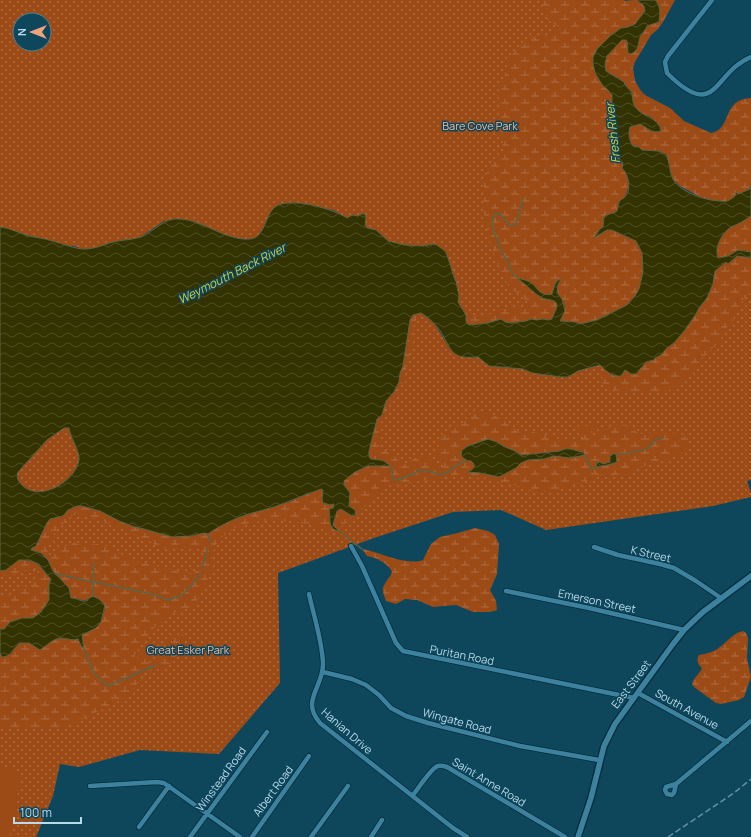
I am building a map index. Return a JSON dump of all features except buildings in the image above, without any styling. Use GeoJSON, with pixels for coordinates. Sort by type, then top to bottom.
{"type":"FeatureCollection","features":[{"type":"Feature","properties":{"kind":"street"},"geometry":{"type":"LineString","coordinates":[[712,0],[668,56],[666,62],[668,73],[696,94],[705,94],[714,90],[738,64],[751,57]]}},
{"type":"Feature","properties":{"kind":"street","name":"Puritan Road"},"geometry":{"type":"LineString","coordinates":[[351,546],[362,566],[396,643],[403,652],[634,698]]}},
{"type":"Feature","properties":{"kind":"street","name":"K Street"},"geometry":{"type":"LineString","coordinates":[[594,547],[618,555],[674,568],[721,598]]}},
{"type":"Feature","properties":{"kind":"street","name":"East Street"},"geometry":{"type":"LineString","coordinates":[[578,837],[591,798],[599,760],[609,734],[622,713],[672,644],[684,630],[703,612],[751,576]]}},
{"type":"Feature","properties":{"kind":"street","name":"Emerson Street"},"geometry":{"type":"LineString","coordinates":[[506,591],[684,630]]}},
{"type":"Feature","properties":{"kind":"street","name":"Hanian Drive"},"geometry":{"type":"LineString","coordinates":[[309,594],[321,646],[323,672],[312,699],[311,705],[314,716],[453,828],[467,837]]}},
{"type":"Feature","properties":{"kind":"street","name":"Wingate Road"},"geometry":{"type":"LineString","coordinates":[[323,672],[352,679],[366,685],[391,708],[406,716],[520,746],[599,760]]}},
{"type":"Feature","properties":{"kind":"street","name":"South Avenue"},"geometry":{"type":"LineString","coordinates":[[638,692],[727,742]]}},
{"type":"Feature","properties":{"kind":"street"},"geometry":{"type":"LineString","coordinates":[[676,784],[751,721]]}},
{"type":"Feature","properties":{"kind":"street","name":"Winstead Road"},"geometry":{"type":"LineString","coordinates":[[190,837],[267,732]]}},
{"type":"Feature","properties":{"kind":"street","name":"Albert Road"},"geometry":{"type":"LineString","coordinates":[[252,837],[309,756]]}},
{"type":"Feature","properties":{"kind":"street","name":"Saint Anne Road"},"geometry":{"type":"LineString","coordinates":[[413,795],[434,769],[442,766],[564,837]]}},
{"type":"Feature","properties":{"kind":"street"},"geometry":{"type":"LineString","coordinates":[[90,786],[151,782],[166,785],[240,837]]}},
{"type":"Feature","properties":{"kind":"street"},"geometry":{"type":"LineString","coordinates":[[139,827],[166,785]]}},
{"type":"Feature","properties":{"kind":"street"},"geometry":{"type":"LineString","coordinates":[[311,837],[348,786]]}},
{"type":"Feature","properties":{"kind":"street"},"geometry":{"type":"LineString","coordinates":[[371,837],[382,820]]}},
{"type":"Feature","properties":{"kind":"green space","name":"Bare Cove Park"},"geometry":{"type":"Polygon","coordinates":[[[0,0],[637,0],[548,320],[491,321],[466,315],[458,302],[455,280],[447,255],[433,244],[423,246],[404,245],[388,241],[380,233],[367,228],[358,216],[347,218],[333,210],[300,203],[280,205],[269,215],[258,236],[252,239],[242,239],[222,234],[196,223],[164,221],[139,238],[123,240],[92,249],[82,249],[74,246],[62,245],[0,227],[0,0]]]}},
{"type":"Feature","properties":{"kind":"green space"},"geometry":{"type":"Polygon","coordinates":[[[541,0],[637,0],[644,6],[645,11],[635,24],[621,28],[610,36],[597,49],[593,57],[595,73],[603,86],[612,95],[616,154],[623,164],[629,183],[624,198],[619,202],[617,211],[606,215],[603,220],[603,227],[595,237],[607,230],[612,230],[636,241],[642,253],[643,272],[639,289],[627,305],[597,320],[580,324],[575,322],[560,321],[565,310],[557,289],[560,280],[552,294],[543,294],[531,284],[518,279],[527,285],[535,294],[555,301],[557,307],[552,319],[513,323],[505,322],[504,320],[469,325],[466,322],[466,315],[476,316],[491,314],[508,307],[524,307],[528,302],[514,290],[510,289],[498,265],[486,228],[484,215],[484,186],[488,170],[491,165],[500,159],[503,149],[500,121],[500,95],[509,58],[515,51],[531,39],[550,35],[558,29],[558,26],[550,22],[545,16],[542,9],[541,0]]]}},
{"type":"Feature","properties":{"kind":"green space"},"geometry":{"type":"Polygon","coordinates":[[[655,0],[675,0],[663,22],[651,35],[635,62],[633,68],[635,81],[641,91],[645,95],[670,108],[684,121],[711,133],[718,130],[722,126],[735,103],[751,98],[751,185],[750,189],[727,201],[714,201],[700,197],[680,186],[673,179],[670,169],[658,151],[642,150],[639,147],[633,146],[631,141],[629,135],[630,127],[640,124],[648,130],[659,132],[661,128],[653,119],[644,115],[638,110],[633,104],[632,92],[619,78],[606,71],[605,64],[607,56],[624,39],[627,40],[628,46],[636,49],[640,37],[647,26],[658,22],[660,10],[655,0]]]}},
{"type":"Feature","properties":{"kind":"green space"},"geometry":{"type":"Polygon","coordinates":[[[751,216],[751,252],[743,250],[718,258],[718,245],[725,233],[731,227],[739,224],[751,216]]]}},
{"type":"Feature","properties":{"kind":"green space"},"geometry":{"type":"Polygon","coordinates":[[[737,256],[751,258],[751,292],[743,300],[733,319],[725,330],[721,340],[701,359],[684,380],[670,390],[657,392],[623,392],[608,388],[602,383],[601,380],[604,375],[602,367],[610,373],[623,372],[654,360],[674,343],[690,323],[711,291],[715,271],[726,262],[728,263],[737,256]]]}},
{"type":"Feature","properties":{"kind":"green space","name":"Great Esker Park"},"geometry":{"type":"Polygon","coordinates":[[[745,258],[751,258],[751,480],[747,481],[751,492],[751,497],[713,506],[546,530],[501,510],[453,512],[374,538],[278,573],[280,683],[219,754],[140,750],[79,767],[60,764],[53,796],[36,837],[0,837],[0,653],[2,657],[82,635],[101,622],[105,609],[41,553],[68,510],[255,512],[333,525],[369,457],[410,320],[421,313],[434,323],[450,349],[472,358],[478,357],[490,366],[523,369],[532,373],[568,377],[578,371],[600,365],[715,274],[745,258]]]}},
{"type":"Feature","properties":{"kind":"green space"},"geometry":{"type":"Polygon","coordinates":[[[421,313],[415,320],[410,350],[400,389],[386,408],[381,420],[379,433],[379,439],[383,450],[393,454],[402,465],[408,463],[417,456],[422,455],[428,457],[438,466],[444,467],[437,456],[437,448],[440,440],[464,422],[469,415],[475,412],[490,414],[502,419],[513,428],[524,433],[534,432],[567,441],[583,438],[583,434],[573,427],[597,425],[589,437],[593,438],[607,429],[619,425],[626,426],[640,434],[678,433],[688,438],[687,447],[681,454],[652,463],[623,476],[600,474],[570,487],[551,492],[534,491],[511,484],[470,476],[452,475],[437,481],[417,480],[403,484],[390,485],[382,489],[356,515],[355,510],[349,506],[350,493],[343,485],[343,481],[355,472],[368,466],[389,466],[382,460],[371,459],[369,457],[369,451],[377,419],[382,415],[386,401],[394,392],[399,382],[410,320],[413,315],[421,313]],[[482,440],[463,448],[461,456],[474,464],[474,468],[468,473],[480,473],[499,477],[528,460],[544,459],[554,456],[570,458],[584,454],[583,452],[565,448],[561,451],[521,455],[497,442],[482,440]],[[615,453],[611,455],[609,462],[603,464],[598,462],[595,464],[599,467],[612,464],[616,456],[615,453]]]}},
{"type":"Feature","properties":{"kind":"green space"},"geometry":{"type":"Polygon","coordinates":[[[64,428],[69,428],[77,448],[79,459],[76,467],[64,482],[56,487],[47,491],[29,491],[19,483],[17,476],[18,472],[47,440],[64,428]]]}},
{"type":"Feature","properties":{"kind":"green space"},"geometry":{"type":"Polygon","coordinates":[[[321,489],[323,490],[323,494],[335,504],[333,508],[329,510],[331,524],[337,531],[328,533],[320,528],[303,523],[274,520],[244,525],[231,530],[221,539],[214,550],[209,577],[197,601],[187,609],[164,617],[152,630],[133,659],[135,660],[145,650],[156,648],[148,661],[150,663],[154,663],[161,659],[161,649],[169,640],[177,635],[182,635],[185,639],[179,647],[177,655],[166,669],[155,667],[147,672],[123,698],[72,724],[60,728],[41,729],[0,727],[0,653],[2,657],[11,654],[14,648],[20,643],[62,638],[73,641],[78,639],[81,646],[84,648],[82,635],[96,628],[101,622],[105,609],[99,599],[93,596],[86,600],[71,598],[69,588],[53,571],[48,560],[38,552],[31,550],[31,548],[36,546],[50,519],[63,516],[68,510],[77,506],[82,506],[100,511],[135,527],[172,537],[208,534],[230,521],[292,501],[301,495],[321,489]],[[76,513],[54,534],[48,543],[47,551],[50,556],[52,556],[61,548],[74,543],[82,545],[98,544],[109,547],[136,561],[189,574],[194,573],[202,563],[203,552],[200,549],[194,547],[173,549],[159,547],[107,522],[76,513]]]}},
{"type":"Feature","properties":{"kind":"green space"},"geometry":{"type":"Polygon","coordinates":[[[341,509],[352,516],[338,530],[333,525],[337,511],[341,509]]]}},
{"type":"Feature","properties":{"kind":"green space"},"geometry":{"type":"Polygon","coordinates":[[[475,528],[488,531],[495,535],[499,544],[497,574],[490,590],[496,601],[497,610],[490,612],[473,612],[456,605],[433,607],[417,600],[405,599],[396,604],[386,601],[383,588],[392,571],[381,561],[367,556],[362,549],[401,560],[423,560],[431,544],[440,537],[475,528]]]}},
{"type":"Feature","properties":{"kind":"green space"},"geometry":{"type":"Polygon","coordinates":[[[19,560],[42,569],[22,618],[4,629],[0,629],[0,571],[19,560]]]}},
{"type":"Feature","properties":{"kind":"green space"},"geometry":{"type":"Polygon","coordinates":[[[19,560],[26,560],[35,563],[41,567],[51,579],[49,600],[41,612],[33,618],[22,618],[10,622],[4,629],[0,629],[0,598],[11,595],[24,588],[34,580],[37,575],[37,570],[32,568],[12,575],[0,576],[0,571],[6,570],[19,560]]]}},
{"type":"Feature","properties":{"kind":"green space"},"geometry":{"type":"Polygon","coordinates":[[[743,631],[746,633],[748,638],[747,658],[751,677],[744,697],[739,700],[721,704],[716,703],[692,684],[702,668],[699,665],[698,657],[699,655],[715,650],[733,636],[743,631]]]}},
{"type":"Feature","properties":{"kind":"green space"},"geometry":{"type":"Polygon","coordinates":[[[0,765],[13,770],[20,775],[15,822],[9,837],[0,837],[0,765]]]}},
{"type":"Feature","properties":{"kind":"water","name":"Weymouth Back River"},"geometry":{"type":"Polygon","coordinates":[[[637,0],[655,0],[657,2],[660,14],[659,22],[647,26],[640,37],[637,49],[631,54],[628,53],[628,45],[626,40],[622,40],[607,56],[605,64],[606,71],[624,82],[632,95],[636,108],[641,113],[658,123],[660,127],[661,131],[655,132],[640,124],[630,127],[629,135],[633,146],[639,147],[642,150],[658,151],[666,154],[674,181],[688,192],[701,197],[726,201],[734,197],[736,192],[738,194],[750,189],[751,185],[751,216],[739,224],[731,227],[725,233],[718,245],[717,254],[718,258],[728,256],[738,250],[751,252],[751,258],[737,256],[728,264],[726,262],[715,271],[713,284],[707,298],[674,343],[654,360],[646,362],[636,374],[631,374],[625,370],[621,376],[615,376],[600,365],[578,371],[568,377],[561,377],[532,373],[523,369],[489,366],[478,357],[458,356],[451,350],[441,332],[432,321],[421,313],[413,315],[410,320],[399,382],[394,392],[386,401],[382,415],[377,419],[369,451],[369,457],[371,459],[384,461],[390,466],[368,466],[355,472],[344,481],[344,485],[350,493],[349,506],[355,510],[356,515],[352,516],[341,509],[337,511],[333,525],[339,531],[335,530],[330,523],[329,509],[333,508],[334,504],[330,505],[323,503],[323,490],[321,489],[274,507],[250,513],[219,527],[208,534],[204,533],[192,536],[172,537],[135,527],[100,511],[77,506],[68,510],[63,516],[50,519],[36,546],[31,550],[41,553],[48,560],[53,571],[69,588],[71,598],[87,601],[93,596],[105,605],[101,622],[96,628],[82,635],[84,648],[81,646],[78,639],[58,638],[40,650],[29,643],[20,643],[8,656],[2,657],[0,653],[0,629],[4,629],[10,622],[22,618],[33,618],[41,612],[49,600],[49,584],[51,579],[38,564],[30,560],[19,560],[6,570],[0,571],[0,227],[80,249],[95,248],[113,242],[142,237],[169,220],[174,219],[184,219],[240,239],[250,239],[259,235],[269,215],[275,207],[282,204],[301,203],[332,211],[347,218],[352,215],[358,216],[365,214],[365,225],[367,228],[376,230],[388,241],[404,245],[437,245],[445,251],[447,255],[456,281],[459,296],[458,302],[466,315],[466,322],[469,325],[488,323],[501,319],[510,323],[531,319],[552,319],[557,307],[556,302],[542,298],[517,278],[530,282],[541,293],[548,295],[552,294],[555,284],[558,280],[561,280],[558,284],[557,293],[562,299],[565,311],[560,321],[575,322],[580,324],[597,320],[627,305],[639,289],[643,272],[642,253],[636,241],[612,230],[607,230],[594,238],[603,227],[604,217],[617,211],[620,200],[624,198],[628,191],[629,183],[622,168],[623,163],[616,154],[612,95],[603,86],[595,73],[593,57],[597,49],[610,36],[621,28],[635,24],[645,11],[644,6],[637,0]],[[64,428],[47,440],[18,472],[17,476],[22,485],[29,490],[38,492],[47,491],[64,482],[71,475],[76,468],[79,456],[69,428],[64,428]]]}},
{"type":"Feature","properties":{"kind":"water"},"geometry":{"type":"Polygon","coordinates":[[[488,439],[497,442],[521,455],[569,449],[583,452],[585,455],[570,458],[554,456],[544,459],[528,460],[499,477],[467,472],[473,469],[474,464],[461,456],[462,450],[468,446],[488,439]]]}},
{"type":"Feature","properties":{"kind":"water"},"geometry":{"type":"Polygon","coordinates":[[[615,453],[617,462],[597,467],[596,463],[600,462],[603,464],[610,462],[610,456],[615,453]]]}},
{"type":"Feature","properties":{"kind":"waterway"},"geometry":{"type":"LineString","coordinates":[[518,279],[511,271],[508,261],[503,255],[492,224],[496,213],[502,216],[509,225],[515,224],[523,199]]}},
{"type":"Feature","properties":{"kind":"waterway"},"geometry":{"type":"LineString","coordinates":[[616,454],[646,449],[655,441],[663,438]]}},
{"type":"Feature","properties":{"kind":"waterway"},"geometry":{"type":"LineString","coordinates":[[585,455],[591,469],[597,467]]}},
{"type":"Feature","properties":{"kind":"waterway"},"geometry":{"type":"LineString","coordinates":[[390,466],[393,479],[397,480],[416,473],[418,470],[443,474],[466,460]]}},
{"type":"Feature","properties":{"kind":"waterway"},"geometry":{"type":"LineString","coordinates":[[339,531],[362,549]]}},
{"type":"Feature","properties":{"kind":"waterway"},"geometry":{"type":"LineString","coordinates":[[208,534],[210,542]]}},
{"type":"Feature","properties":{"kind":"waterway"},"geometry":{"type":"LineString","coordinates":[[202,568],[208,548]]}},
{"type":"Feature","properties":{"kind":"waterway"},"geometry":{"type":"LineString","coordinates":[[93,596],[94,563]]}},
{"type":"Feature","properties":{"kind":"waterway"},"geometry":{"type":"LineString","coordinates":[[56,574],[152,594],[168,600],[181,596],[200,574]]}},
{"type":"Feature","properties":{"kind":"waterway"},"geometry":{"type":"LineString","coordinates":[[84,648],[93,672],[108,686],[156,665]]}},
{"type":"Feature","properties":{"kind":"railway"},"geometry":{"type":"LineString","coordinates":[[668,837],[734,793],[751,779]]}},
{"type":"Feature","properties":{"kind":"water label","name":"Fresh River"},"geometry":{"type":"Point","coordinates":[613,133]}}]}
